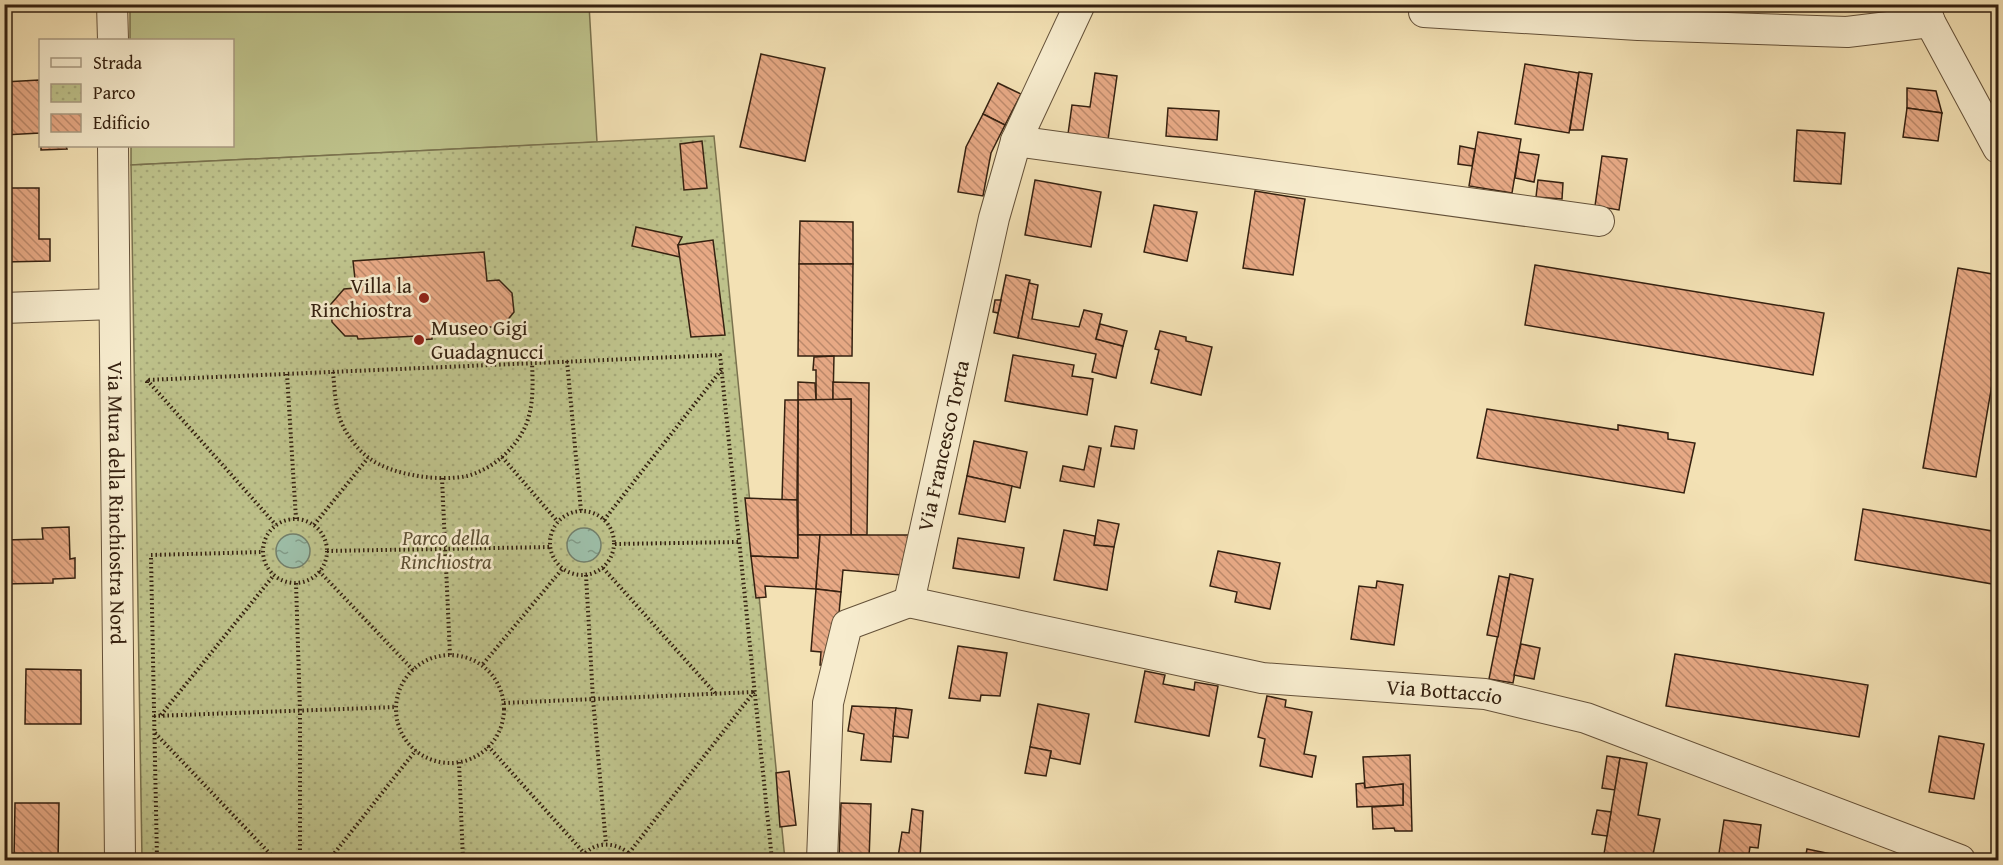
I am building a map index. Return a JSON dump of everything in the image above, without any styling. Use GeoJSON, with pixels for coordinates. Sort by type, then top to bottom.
{"type":"FeatureCollection","features":[{"type":"Feature","properties":{"kind":"street"},"geometry":{"type":"LineString","coordinates":[[112,4],[112,39]]}},
{"type":"Feature","properties":{"kind":"street","name":"Via Francesco Torta"},"geometry":{"type":"LineString","coordinates":[[909,602],[994,218],[1016,141],[1080,4]]}},
{"type":"Feature","properties":{"kind":"street"},"geometry":{"type":"LineString","coordinates":[[1424,12],[1638,25],[1847,32],[1927,13],[1998,148]]}},
{"type":"Feature","properties":{"kind":"street"},"geometry":{"type":"LineString","coordinates":[[1016,141],[1599,221]]}},
{"type":"Feature","properties":{"kind":"street","name":"Via Mura della Rinchiostra Nord"},"geometry":{"type":"LineString","coordinates":[[113,147],[120,861]]}},
{"type":"Feature","properties":{"kind":"street"},"geometry":{"type":"LineString","coordinates":[[4,308],[114,304]]}},
{"type":"Feature","properties":{"kind":"street"},"geometry":{"type":"LineString","coordinates":[[822,861],[828,703],[847,625],[909,602]]}},
{"type":"Feature","properties":{"kind":"street","name":"Via Bottaccio"},"geometry":{"type":"LineString","coordinates":[[909,602],[1262,678],[1485,694],[1586,718],[1960,861]]}},
{"type":"Feature","properties":{"kind":"path"},"geometry":{"type":"LineString","coordinates":[[147,380],[720,355],[772,861]]}},
{"type":"Feature","properties":{"kind":"path"},"geometry":{"type":"LineString","coordinates":[[567,362],[581,511]]}},
{"type":"Feature","properties":{"kind":"path"},"geometry":{"type":"LineString","coordinates":[[333,372],[338,413],[346,431],[368,458],[396,471],[442,478],[467,476],[502,457],[523,430],[533,388],[532,363]]}},
{"type":"Feature","properties":{"kind":"path"},"geometry":{"type":"LineString","coordinates":[[604,520],[722,369]]}},
{"type":"Feature","properties":{"kind":"path"},"geometry":{"type":"LineString","coordinates":[[287,374],[296,519]]}},
{"type":"Feature","properties":{"kind":"path"},"geometry":{"type":"LineString","coordinates":[[147,380],[147,392]]}},
{"type":"Feature","properties":{"kind":"path"},"geometry":{"type":"LineString","coordinates":[[147,380],[276,525]]}},
{"type":"Feature","properties":{"kind":"path"},"geometry":{"type":"LineString","coordinates":[[502,457],[558,522]]}},
{"type":"Feature","properties":{"kind":"path"},"geometry":{"type":"LineString","coordinates":[[314,525],[368,458]]}},
{"type":"Feature","properties":{"kind":"path"},"geometry":{"type":"LineString","coordinates":[[442,478],[450,655]]}},
{"type":"Feature","properties":{"kind":"path"},"geometry":{"type":"LineString","coordinates":[[581,511],[593,513],[604,520],[612,530],[615,544],[612,557],[603,568],[592,574],[569,573],[553,557],[552,533],[558,522],[568,514],[581,511]]}},
{"type":"Feature","properties":{"kind":"path"},"geometry":{"type":"LineString","coordinates":[[296,519],[306,520],[314,525],[324,538],[327,551],[324,565],[316,575],[304,582],[296,583],[282,580],[274,575],[266,564],[263,552],[264,541],[270,530],[280,522],[296,519]]}},
{"type":"Feature","properties":{"kind":"path"},"geometry":{"type":"LineString","coordinates":[[615,544],[739,542]]}},
{"type":"Feature","properties":{"kind":"path"},"geometry":{"type":"LineString","coordinates":[[327,551],[551,547]]}},
{"type":"Feature","properties":{"kind":"path"},"geometry":{"type":"LineString","coordinates":[[157,861],[151,555],[263,552]]}},
{"type":"Feature","properties":{"kind":"path"},"geometry":{"type":"LineString","coordinates":[[482,665],[563,568]]}},
{"type":"Feature","properties":{"kind":"path"},"geometry":{"type":"LineString","coordinates":[[603,568],[716,694]]}},
{"type":"Feature","properties":{"kind":"path"},"geometry":{"type":"LineString","coordinates":[[319,571],[413,670]]}},
{"type":"Feature","properties":{"kind":"path"},"geometry":{"type":"LineString","coordinates":[[161,715],[274,575]]}},
{"type":"Feature","properties":{"kind":"path"},"geometry":{"type":"LineString","coordinates":[[586,575],[593,699],[606,844]]}},
{"type":"Feature","properties":{"kind":"path"},"geometry":{"type":"LineString","coordinates":[[296,583],[300,710],[300,861]]}},
{"type":"Feature","properties":{"kind":"path"},"geometry":{"type":"LineString","coordinates":[[441,654],[463,655],[482,665],[497,681],[504,703],[503,720],[496,738],[483,753],[465,762],[445,764],[423,757],[405,741],[396,720],[396,697],[405,676],[421,662],[441,654]]}},
{"type":"Feature","properties":{"kind":"path"},"geometry":{"type":"LineString","coordinates":[[504,703],[754,692]]}},
{"type":"Feature","properties":{"kind":"path"},"geometry":{"type":"LineString","coordinates":[[629,853],[754,692]]}},
{"type":"Feature","properties":{"kind":"path"},"geometry":{"type":"LineString","coordinates":[[154,716],[396,707]]}},
{"type":"Feature","properties":{"kind":"path"},"geometry":{"type":"LineString","coordinates":[[155,733],[276,861]]}},
{"type":"Feature","properties":{"kind":"path"},"geometry":{"type":"LineString","coordinates":[[488,746],[585,854]]}},
{"type":"Feature","properties":{"kind":"path"},"geometry":{"type":"LineString","coordinates":[[329,861],[416,750]]}},
{"type":"Feature","properties":{"kind":"path"},"geometry":{"type":"LineString","coordinates":[[459,762],[463,861]]}},
{"type":"Feature","properties":{"kind":"path"},"geometry":{"type":"LineString","coordinates":[[580,861],[593,847],[606,844],[619,846],[635,861]]}},
{"type":"Feature","properties":{"kind":"green space"},"geometry":{"type":"Polygon","coordinates":[[[130,5],[589,5],[597,142],[131,165],[131,147],[234,147],[234,39],[130,39],[130,5]]]}},
{"type":"Feature","properties":{"kind":"green space","name":"Parco della Rinchiostra"},"geometry":{"type":"Polygon","coordinates":[[[714,136],[785,860],[142,860],[131,165],[714,136]]]}},
{"type":"Feature","properties":{"kind":"water"},"geometry":{"type":"Polygon","coordinates":[[[584,528],[596,533],[601,545],[596,557],[584,562],[572,557],[567,545],[572,533],[584,528]]]}},
{"type":"Feature","properties":{"kind":"water"},"geometry":{"type":"Polygon","coordinates":[[[293,534],[305,539],[310,551],[305,563],[293,568],[281,563],[276,551],[281,539],[293,534]]]}},
{"type":"Feature","properties":{"kind":"building"},"geometry":{"type":"Polygon","coordinates":[[[761,54],[825,68],[805,161],[740,147],[761,54]]]}},
{"type":"Feature","properties":{"kind":"building"},"geometry":{"type":"Polygon","coordinates":[[[1525,64],[1579,73],[1569,133],[1515,124],[1525,64]]]}},
{"type":"Feature","properties":{"kind":"building"},"geometry":{"type":"Polygon","coordinates":[[[1579,72],[1592,74],[1583,130],[1570,130],[1579,72]]]}},
{"type":"Feature","properties":{"kind":"building"},"geometry":{"type":"Polygon","coordinates":[[[1095,73],[1117,76],[1108,140],[1068,134],[1072,105],[1090,107],[1095,73]]]}},
{"type":"Feature","properties":{"kind":"building"},"geometry":{"type":"Polygon","coordinates":[[[39,80],[39,133],[4,135],[4,82],[39,80]]]}},
{"type":"Feature","properties":{"kind":"building"},"geometry":{"type":"Polygon","coordinates":[[[998,83],[1021,94],[1005,125],[983,114],[998,83]]]}},
{"type":"Feature","properties":{"kind":"building"},"geometry":{"type":"Polygon","coordinates":[[[1907,88],[1936,91],[1942,113],[1907,108],[1907,88]]]}},
{"type":"Feature","properties":{"kind":"building"},"geometry":{"type":"Polygon","coordinates":[[[1168,108],[1219,111],[1217,140],[1166,136],[1168,108]]]}},
{"type":"Feature","properties":{"kind":"building"},"geometry":{"type":"Polygon","coordinates":[[[1907,108],[1942,113],[1938,141],[1903,137],[1907,108]]]}},
{"type":"Feature","properties":{"kind":"building"},"geometry":{"type":"Polygon","coordinates":[[[983,114],[1005,125],[991,153],[983,196],[958,192],[966,147],[983,114]]]}},
{"type":"Feature","properties":{"kind":"building"},"geometry":{"type":"Polygon","coordinates":[[[1797,130],[1845,133],[1841,184],[1794,181],[1797,130]]]}},
{"type":"Feature","properties":{"kind":"building"},"geometry":{"type":"Polygon","coordinates":[[[1478,132],[1521,139],[1512,193],[1469,186],[1478,132]]]}},
{"type":"Feature","properties":{"kind":"building"},"geometry":{"type":"Polygon","coordinates":[[[702,141],[707,188],[684,190],[680,144],[702,141]]]}},
{"type":"Feature","properties":{"kind":"building"},"geometry":{"type":"Polygon","coordinates":[[[1460,146],[1475,149],[1472,166],[1458,164],[1460,146]]]}},
{"type":"Feature","properties":{"kind":"building"},"geometry":{"type":"Polygon","coordinates":[[[41,147],[66,147],[67,149],[41,150],[41,147]]]}},
{"type":"Feature","properties":{"kind":"building"},"geometry":{"type":"Polygon","coordinates":[[[1519,152],[1539,155],[1534,182],[1515,178],[1519,152]]]}},
{"type":"Feature","properties":{"kind":"building"},"geometry":{"type":"Polygon","coordinates":[[[1602,156],[1627,159],[1619,210],[1595,206],[1602,156]]]}},
{"type":"Feature","properties":{"kind":"building"},"geometry":{"type":"Polygon","coordinates":[[[1035,180],[1101,192],[1091,247],[1025,235],[1035,180]]]}},
{"type":"Feature","properties":{"kind":"building"},"geometry":{"type":"Polygon","coordinates":[[[1538,180],[1563,183],[1562,199],[1536,197],[1538,180]]]}},
{"type":"Feature","properties":{"kind":"building"},"geometry":{"type":"Polygon","coordinates":[[[4,188],[39,188],[39,239],[50,239],[50,261],[4,262],[4,188]]]}},
{"type":"Feature","properties":{"kind":"building"},"geometry":{"type":"Polygon","coordinates":[[[1255,191],[1305,199],[1293,275],[1243,268],[1255,191]]]}},
{"type":"Feature","properties":{"kind":"building"},"geometry":{"type":"Polygon","coordinates":[[[1154,205],[1197,212],[1187,261],[1144,252],[1154,205]]]}},
{"type":"Feature","properties":{"kind":"building"},"geometry":{"type":"Polygon","coordinates":[[[800,221],[853,222],[853,264],[799,264],[800,221]]]}},
{"type":"Feature","properties":{"kind":"building"},"geometry":{"type":"Polygon","coordinates":[[[636,227],[682,237],[678,245],[680,257],[632,246],[636,227]]]}},
{"type":"Feature","properties":{"kind":"building"},"geometry":{"type":"Polygon","coordinates":[[[713,240],[725,335],[691,337],[678,245],[713,240]]]}},
{"type":"Feature","properties":{"kind":"building","name":"Villa la Rinchiostra"},"geometry":{"type":"Polygon","coordinates":[[[484,252],[487,281],[499,280],[512,293],[514,312],[502,327],[489,327],[489,332],[432,335],[432,339],[419,340],[418,336],[358,339],[357,336],[345,336],[332,322],[331,304],[344,289],[356,288],[353,261],[484,252]]]}},
{"type":"Feature","properties":{"kind":"building"},"geometry":{"type":"Polygon","coordinates":[[[799,264],[853,264],[852,356],[798,356],[799,264]]]}},
{"type":"Feature","properties":{"kind":"building"},"geometry":{"type":"Polygon","coordinates":[[[1535,265],[1824,313],[1813,375],[1525,325],[1535,265]]]}},
{"type":"Feature","properties":{"kind":"building"},"geometry":{"type":"Polygon","coordinates":[[[1958,268],[1998,275],[1998,350],[1976,477],[1923,468],[1958,268]]]}},
{"type":"Feature","properties":{"kind":"building"},"geometry":{"type":"Polygon","coordinates":[[[1006,275],[1030,280],[1018,338],[994,333],[1006,275]]]}},
{"type":"Feature","properties":{"kind":"building"},"geometry":{"type":"Polygon","coordinates":[[[1029,283],[1038,285],[1032,319],[1079,327],[1084,310],[1102,314],[1096,339],[1123,346],[1116,378],[1092,372],[1096,354],[1018,338],[1029,283]]]}},
{"type":"Feature","properties":{"kind":"building"},"geometry":{"type":"Polygon","coordinates":[[[995,300],[1001,300],[998,313],[993,312],[995,300]]]}},
{"type":"Feature","properties":{"kind":"building"},"geometry":{"type":"Polygon","coordinates":[[[1100,324],[1127,331],[1123,346],[1096,339],[1100,324]]]}},
{"type":"Feature","properties":{"kind":"building"},"geometry":{"type":"Polygon","coordinates":[[[1160,331],[1186,337],[1186,341],[1212,347],[1201,395],[1151,383],[1159,350],[1155,349],[1160,331]]]}},
{"type":"Feature","properties":{"kind":"building"},"geometry":{"type":"Polygon","coordinates":[[[1013,355],[1074,365],[1072,376],[1093,379],[1087,415],[1005,401],[1013,355]]]}},
{"type":"Feature","properties":{"kind":"building"},"geometry":{"type":"Polygon","coordinates":[[[834,356],[833,400],[816,400],[814,357],[834,356]]]}},
{"type":"Feature","properties":{"kind":"building"},"geometry":{"type":"Polygon","coordinates":[[[798,382],[815,383],[816,400],[798,400],[798,382]]]}},
{"type":"Feature","properties":{"kind":"building"},"geometry":{"type":"Polygon","coordinates":[[[833,382],[869,383],[867,535],[851,535],[851,399],[833,400],[833,382]]]}},
{"type":"Feature","properties":{"kind":"building"},"geometry":{"type":"Polygon","coordinates":[[[851,399],[851,535],[798,535],[798,400],[851,399]]]}},
{"type":"Feature","properties":{"kind":"building"},"geometry":{"type":"Polygon","coordinates":[[[785,400],[798,400],[797,500],[782,500],[785,400]]]}},
{"type":"Feature","properties":{"kind":"building"},"geometry":{"type":"Polygon","coordinates":[[[1487,409],[1618,430],[1618,425],[1668,433],[1668,439],[1695,443],[1684,493],[1477,458],[1487,409]]]}},
{"type":"Feature","properties":{"kind":"building"},"geometry":{"type":"Polygon","coordinates":[[[1115,426],[1137,430],[1134,449],[1111,446],[1115,426]]]}},
{"type":"Feature","properties":{"kind":"building"},"geometry":{"type":"Polygon","coordinates":[[[974,441],[1027,452],[1020,488],[967,476],[974,441]]]}},
{"type":"Feature","properties":{"kind":"building"},"geometry":{"type":"Polygon","coordinates":[[[1089,446],[1101,448],[1094,487],[1060,481],[1063,466],[1084,470],[1089,446]]]}},
{"type":"Feature","properties":{"kind":"building"},"geometry":{"type":"Polygon","coordinates":[[[967,476],[1012,486],[1005,522],[959,514],[967,476]]]}},
{"type":"Feature","properties":{"kind":"building"},"geometry":{"type":"Polygon","coordinates":[[[745,498],[797,500],[798,558],[751,556],[745,498]]]}},
{"type":"Feature","properties":{"kind":"building"},"geometry":{"type":"Polygon","coordinates":[[[1863,509],[1998,532],[1998,585],[1855,560],[1863,509]]]}},
{"type":"Feature","properties":{"kind":"building"},"geometry":{"type":"Polygon","coordinates":[[[1098,520],[1119,524],[1114,547],[1094,545],[1098,520]]]}},
{"type":"Feature","properties":{"kind":"building"},"geometry":{"type":"Polygon","coordinates":[[[69,527],[70,559],[75,558],[75,578],[53,579],[53,583],[4,584],[4,540],[43,539],[42,528],[69,527]]]}},
{"type":"Feature","properties":{"kind":"building"},"geometry":{"type":"Polygon","coordinates":[[[1064,530],[1095,536],[1094,545],[1114,547],[1107,590],[1054,580],[1064,530]]]}},
{"type":"Feature","properties":{"kind":"building"},"geometry":{"type":"Polygon","coordinates":[[[798,535],[820,535],[816,589],[765,586],[766,597],[756,598],[751,556],[798,558],[798,535]]]}},
{"type":"Feature","properties":{"kind":"building"},"geometry":{"type":"Polygon","coordinates":[[[820,535],[916,535],[901,575],[843,570],[841,592],[816,589],[820,535]]]}},
{"type":"Feature","properties":{"kind":"building"},"geometry":{"type":"Polygon","coordinates":[[[958,538],[1024,548],[1019,578],[953,568],[958,538]]]}},
{"type":"Feature","properties":{"kind":"building"},"geometry":{"type":"Polygon","coordinates":[[[1218,551],[1280,563],[1270,609],[1235,602],[1237,592],[1210,586],[1218,551]]]}},
{"type":"Feature","properties":{"kind":"building"},"geometry":{"type":"Polygon","coordinates":[[[1510,574],[1533,579],[1513,683],[1489,679],[1510,574]]]}},
{"type":"Feature","properties":{"kind":"building"},"geometry":{"type":"Polygon","coordinates":[[[1499,576],[1509,578],[1498,637],[1487,635],[1499,576]]]}},
{"type":"Feature","properties":{"kind":"building"},"geometry":{"type":"Polygon","coordinates":[[[1377,581],[1403,585],[1394,645],[1351,639],[1359,586],[1376,588],[1377,581]]]}},
{"type":"Feature","properties":{"kind":"building"},"geometry":{"type":"Polygon","coordinates":[[[816,589],[841,592],[834,666],[820,665],[821,652],[811,651],[816,589]]]}},
{"type":"Feature","properties":{"kind":"building"},"geometry":{"type":"Polygon","coordinates":[[[1521,644],[1540,648],[1534,679],[1514,675],[1521,644]]]}},
{"type":"Feature","properties":{"kind":"building"},"geometry":{"type":"Polygon","coordinates":[[[958,646],[1007,653],[1000,696],[981,695],[980,701],[949,698],[958,646]]]}},
{"type":"Feature","properties":{"kind":"building"},"geometry":{"type":"Polygon","coordinates":[[[1675,654],[1868,685],[1859,737],[1666,706],[1675,654]]]}},
{"type":"Feature","properties":{"kind":"building"},"geometry":{"type":"Polygon","coordinates":[[[26,669],[81,670],[81,724],[25,724],[26,669]]]}},
{"type":"Feature","properties":{"kind":"building"},"geometry":{"type":"Polygon","coordinates":[[[1145,671],[1165,675],[1163,684],[1194,690],[1195,682],[1218,686],[1209,736],[1135,722],[1145,671]]]}},
{"type":"Feature","properties":{"kind":"building"},"geometry":{"type":"Polygon","coordinates":[[[1267,696],[1286,700],[1285,707],[1312,712],[1304,754],[1316,756],[1312,777],[1260,766],[1265,739],[1258,737],[1267,696]]]}},
{"type":"Feature","properties":{"kind":"building"},"geometry":{"type":"Polygon","coordinates":[[[1038,704],[1089,714],[1080,764],[1050,758],[1051,751],[1030,747],[1038,704]]]}},
{"type":"Feature","properties":{"kind":"building"},"geometry":{"type":"Polygon","coordinates":[[[852,706],[896,708],[891,762],[861,760],[864,734],[848,731],[852,706]]]}},
{"type":"Feature","properties":{"kind":"building"},"geometry":{"type":"Polygon","coordinates":[[[896,708],[912,710],[908,738],[893,736],[896,708]]]}},
{"type":"Feature","properties":{"kind":"building"},"geometry":{"type":"Polygon","coordinates":[[[1939,736],[1984,744],[1974,799],[1929,792],[1939,736]]]}},
{"type":"Feature","properties":{"kind":"building"},"geometry":{"type":"Polygon","coordinates":[[[1030,747],[1051,751],[1046,776],[1025,773],[1030,747]]]}},
{"type":"Feature","properties":{"kind":"building"},"geometry":{"type":"Polygon","coordinates":[[[1410,755],[1412,831],[1395,831],[1394,828],[1373,829],[1372,807],[1403,805],[1403,784],[1365,788],[1363,757],[1410,755]]]}},
{"type":"Feature","properties":{"kind":"building"},"geometry":{"type":"Polygon","coordinates":[[[1607,756],[1620,758],[1615,790],[1602,788],[1607,756]]]}},
{"type":"Feature","properties":{"kind":"building"},"geometry":{"type":"Polygon","coordinates":[[[1620,758],[1647,763],[1638,815],[1660,819],[1652,860],[1603,860],[1620,758]]]}},
{"type":"Feature","properties":{"kind":"building"},"geometry":{"type":"Polygon","coordinates":[[[789,771],[796,825],[780,827],[776,773],[789,771]]]}},
{"type":"Feature","properties":{"kind":"building"},"geometry":{"type":"Polygon","coordinates":[[[1364,783],[1365,788],[1403,784],[1403,805],[1357,807],[1356,784],[1364,783]]]}},
{"type":"Feature","properties":{"kind":"building"},"geometry":{"type":"Polygon","coordinates":[[[15,803],[59,803],[58,860],[14,860],[15,803]]]}},
{"type":"Feature","properties":{"kind":"building"},"geometry":{"type":"Polygon","coordinates":[[[841,803],[871,804],[869,860],[839,860],[841,803]]]}},
{"type":"Feature","properties":{"kind":"building"},"geometry":{"type":"Polygon","coordinates":[[[912,809],[923,811],[920,857],[898,857],[902,832],[909,833],[912,809]]]}},
{"type":"Feature","properties":{"kind":"building"},"geometry":{"type":"Polygon","coordinates":[[[1597,810],[1611,812],[1607,836],[1592,834],[1597,810]]]}},
{"type":"Feature","properties":{"kind":"building"},"geometry":{"type":"Polygon","coordinates":[[[1724,820],[1761,825],[1758,848],[1750,847],[1748,860],[1718,860],[1724,820]]]}},
{"type":"Feature","properties":{"kind":"building"},"geometry":{"type":"Polygon","coordinates":[[[1807,849],[1860,860],[1805,860],[1807,849]]]}},
{"type":"Feature","properties":{"kind":"place","name":"Villa la Rinchiostra"},"geometry":{"type":"Point","coordinates":[424,298]}},
{"type":"Feature","properties":{"kind":"place","name":"Museo Gigi Guadagnucci"},"geometry":{"type":"Point","coordinates":[419,340]}}]}
